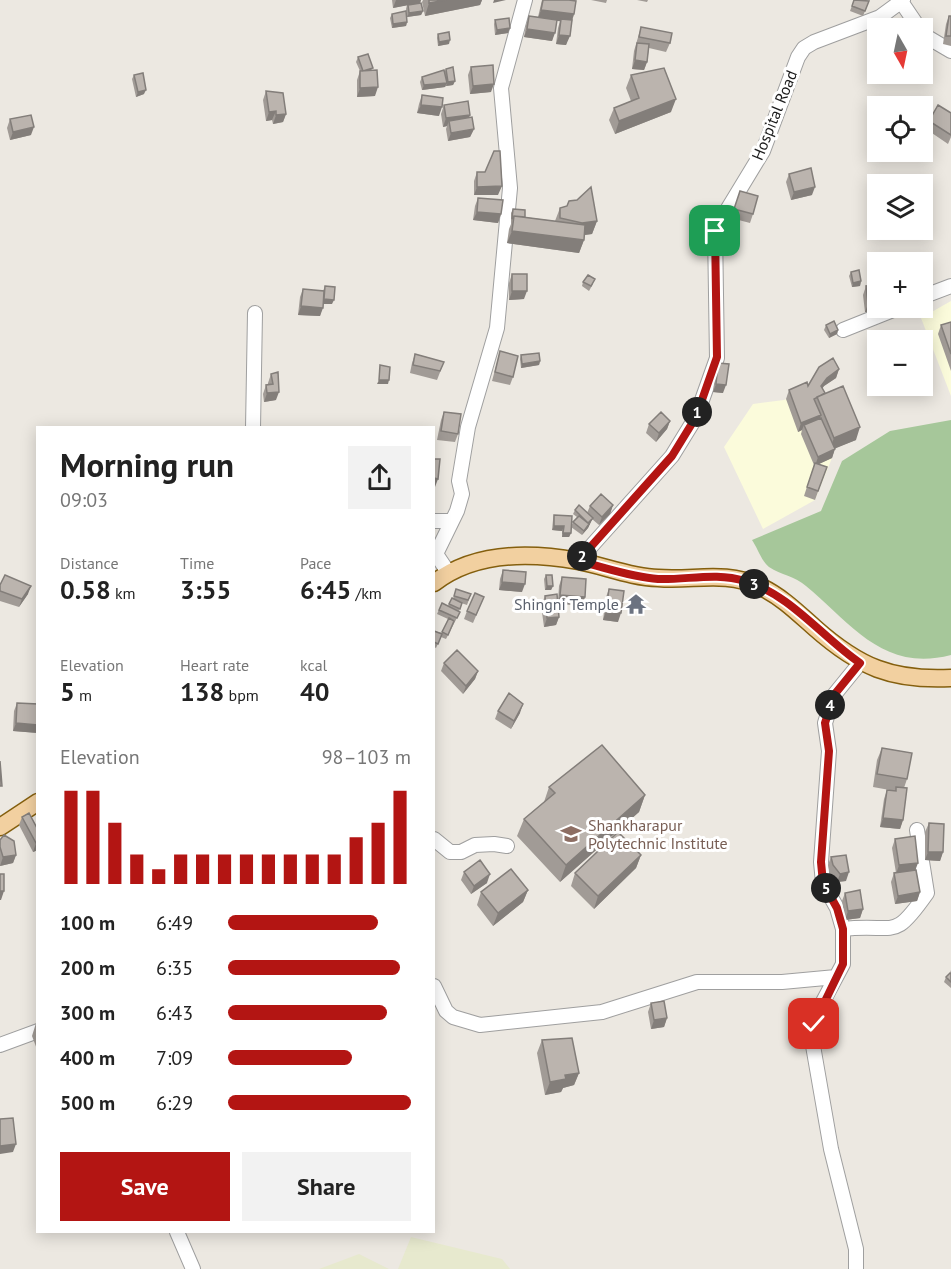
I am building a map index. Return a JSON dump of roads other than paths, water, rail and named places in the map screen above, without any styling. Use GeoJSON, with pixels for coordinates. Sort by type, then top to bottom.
{"type":"FeatureCollection","features":[{"type":"Feature","properties":{"kind":"main road"},"geometry":{"type":"LineString","coordinates":[[435,582],[448,572],[469,562],[514,556],[578,561],[659,579],[713,575],[745,581],[782,600],[834,645],[860,663],[889,674],[921,680],[951,678]]}},
{"type":"Feature","properties":{"kind":"main road"},"geometry":{"type":"LineString","coordinates":[[0,828],[36,803]]}},
{"type":"Feature","properties":{"kind":"street"},"geometry":{"type":"LineString","coordinates":[[448,572],[436,554],[457,511],[462,494],[459,481],[468,427],[497,328],[510,188],[501,88],[525,0]]}},
{"type":"Feature","properties":{"kind":"street"},"geometry":{"type":"LineString","coordinates":[[901,0],[913,18]]}},
{"type":"Feature","properties":{"kind":"street","name":"Hospital Road"},"geometry":{"type":"LineString","coordinates":[[578,561],[672,456],[696,417],[717,357],[715,231],[763,151],[798,57],[804,48],[814,42],[880,17],[901,0]]}},
{"type":"Feature","properties":{"kind":"street"},"geometry":{"type":"LineString","coordinates":[[933,40],[951,51]]}},
{"type":"Feature","properties":{"kind":"street"},"geometry":{"type":"LineString","coordinates":[[933,293],[951,286]]}},
{"type":"Feature","properties":{"kind":"street"},"geometry":{"type":"LineString","coordinates":[[254,426],[255,313]]}},
{"type":"Feature","properties":{"kind":"street"},"geometry":{"type":"LineString","coordinates":[[843,330],[873,318]]}},
{"type":"Feature","properties":{"kind":"street"},"geometry":{"type":"LineString","coordinates":[[435,520],[451,521]]}},
{"type":"Feature","properties":{"kind":"street"},"geometry":{"type":"LineString","coordinates":[[856,1269],[852,1229],[831,1149],[813,1046],[814,1024],[818,1011],[843,964],[843,929],[837,908],[823,883],[821,862],[829,751],[825,723],[834,695],[860,663]]}},
{"type":"Feature","properties":{"kind":"street"},"geometry":{"type":"LineString","coordinates":[[843,929],[866,926],[893,929],[907,922],[927,893],[916,830]]}},
{"type":"Feature","properties":{"kind":"street"},"geometry":{"type":"LineString","coordinates":[[435,840],[450,852],[460,852],[475,845],[507,846]]}},
{"type":"Feature","properties":{"kind":"street"},"geometry":{"type":"LineString","coordinates":[[435,988],[446,1011],[453,1017],[480,1025],[602,1012],[697,982],[782,982],[837,977]]}},
{"type":"Feature","properties":{"kind":"street"},"geometry":{"type":"LineString","coordinates":[[0,1045],[36,1032]]}},
{"type":"Feature","properties":{"kind":"street"},"geometry":{"type":"LineString","coordinates":[[177,1233],[193,1269]]}},
{"type":"Feature","properties":{"kind":"place","name":"Shingni Temple"},"geometry":{"type":"Point","coordinates":[636,604]}},
{"type":"Feature","properties":{"kind":"place","name":"Shankharapur Polytechnic Institute"},"geometry":{"type":"Point","coordinates":[571,834]}}]}
